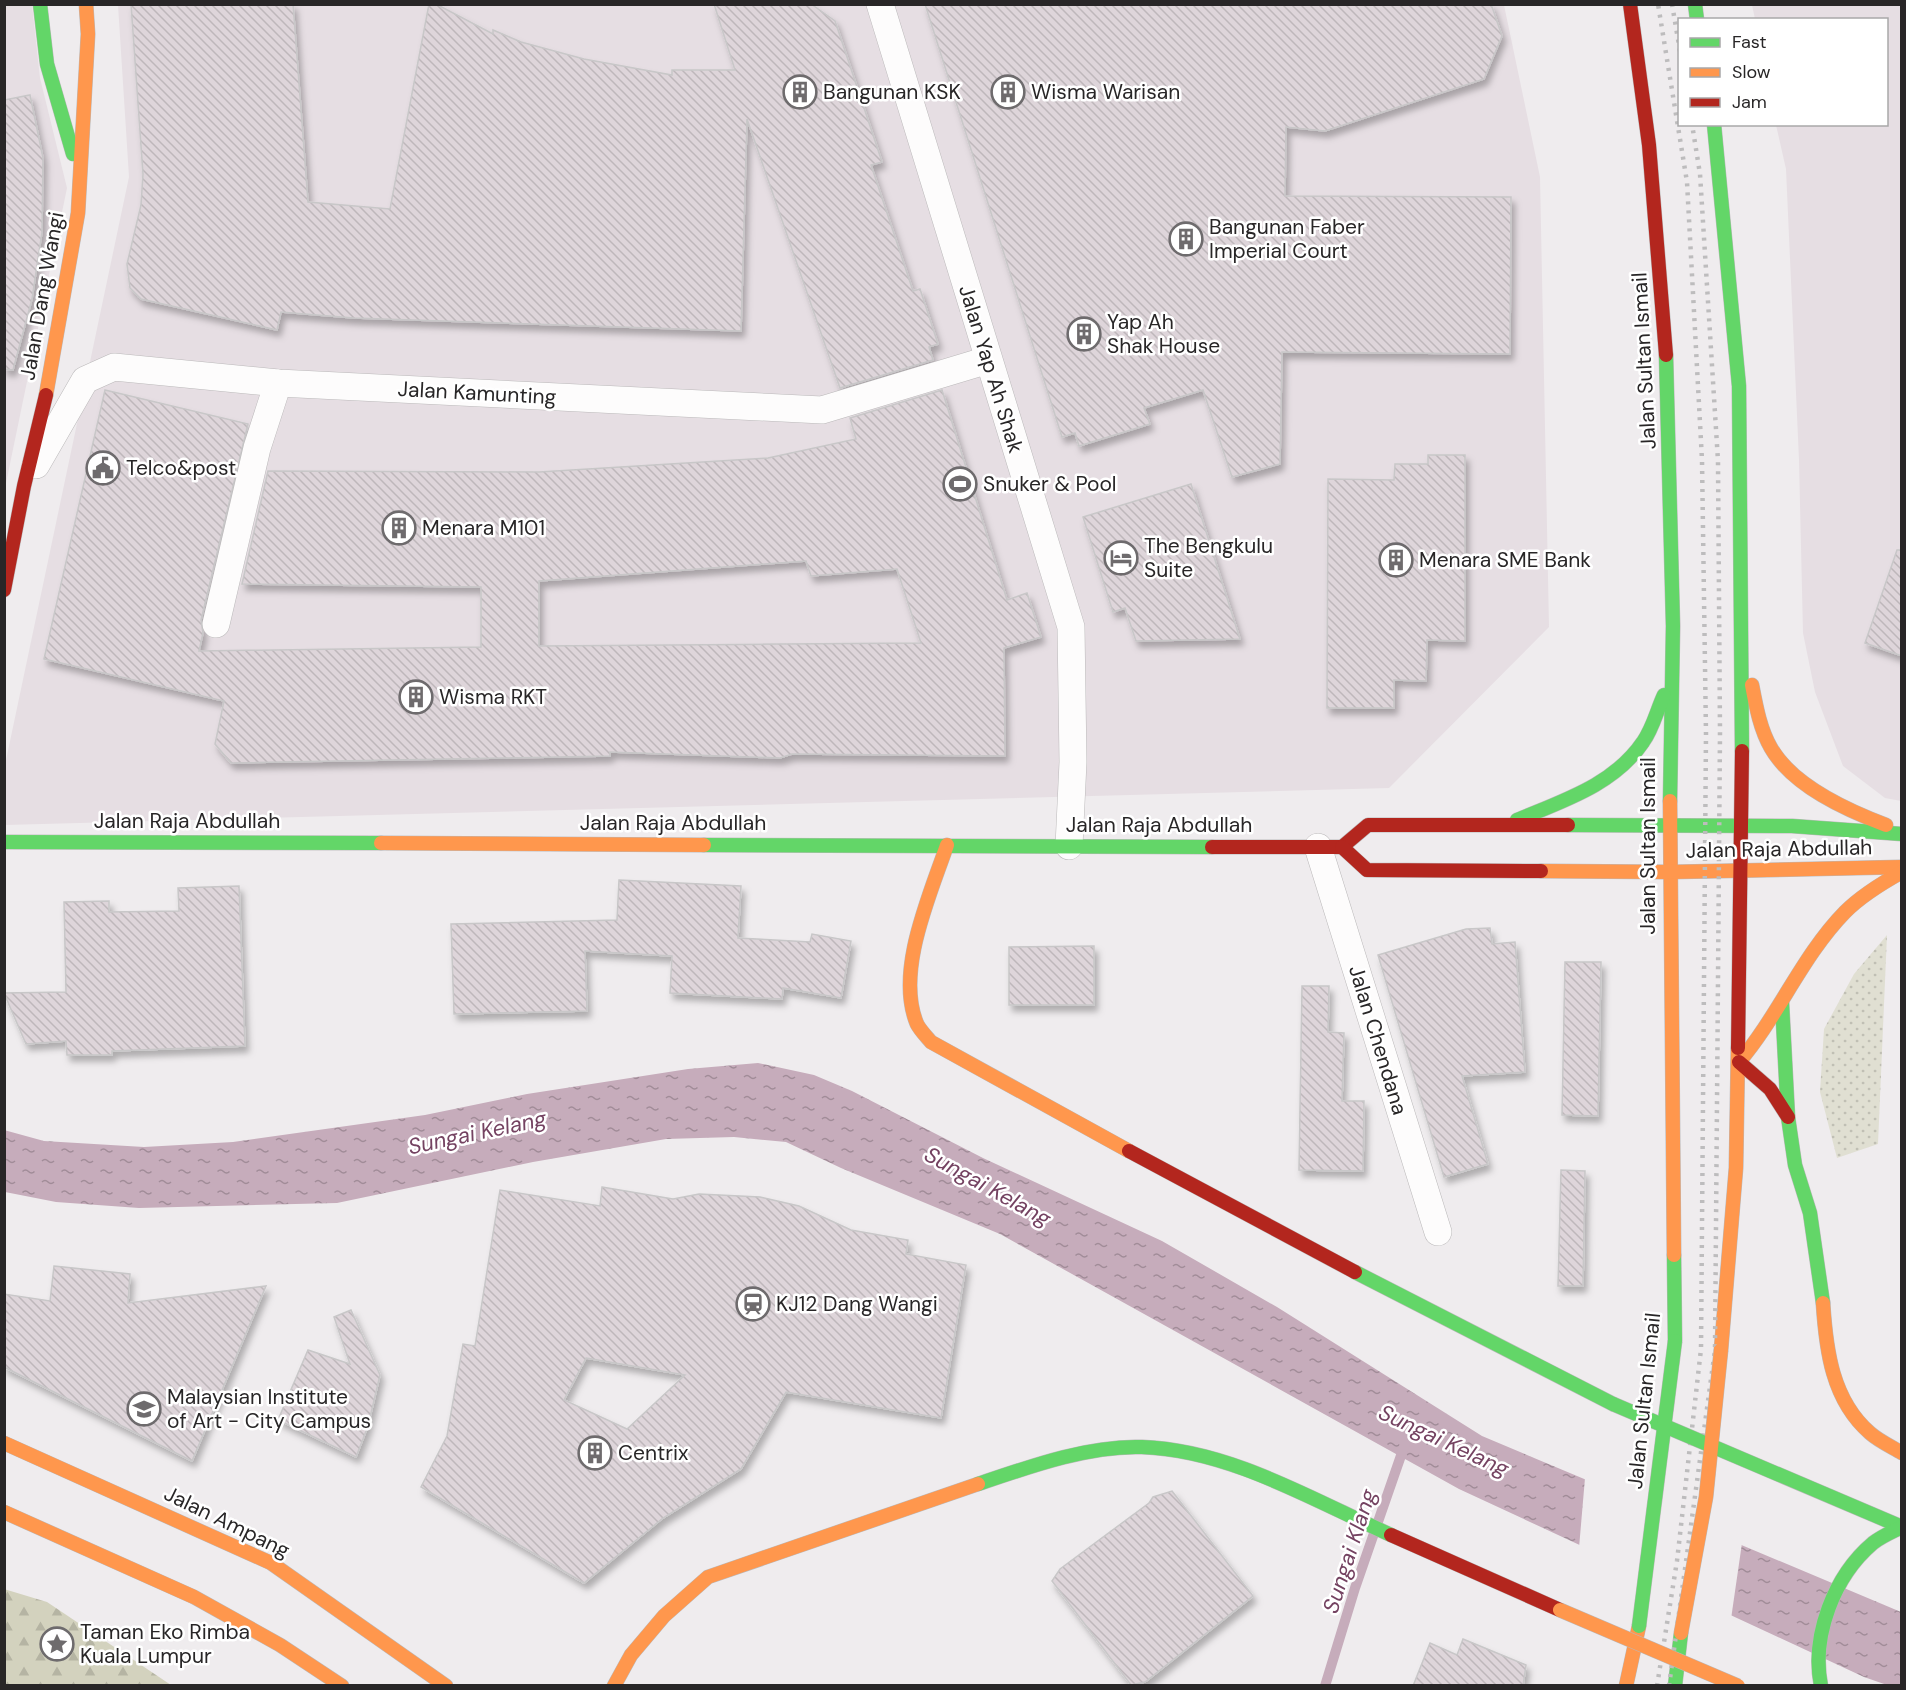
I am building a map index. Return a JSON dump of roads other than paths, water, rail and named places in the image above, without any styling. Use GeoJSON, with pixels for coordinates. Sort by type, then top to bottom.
{"type":"FeatureCollection","features":[{"type":"Feature","properties":{"kind":"main road"},"geometry":{"type":"LineString","coordinates":[[40,4],[47,64],[79,176]]}},
{"type":"Feature","properties":{"kind":"main road","name":"Jalan Dang Wangi"},"geometry":{"type":"LineString","coordinates":[[4,590],[24,486],[46,397],[78,213],[88,34],[86,4]]}},
{"type":"Feature","properties":{"kind":"main road","name":"Jalan Sultan Ismail"},"geometry":{"type":"LineString","coordinates":[[1626,1686],[1639,1626],[1675,1341],[1669,968],[1670,682],[1673,626],[1668,383],[1649,145],[1630,4]]}},
{"type":"Feature","properties":{"kind":"main road"},"geometry":{"type":"LineString","coordinates":[[1676,1686],[1682,1633],[1706,1497],[1721,1350],[1736,1168],[1739,1062],[1741,869],[1739,386],[1714,126]]}},
{"type":"Feature","properties":{"kind":"main road"},"geometry":{"type":"LineString","coordinates":[[1739,631],[1759,718],[1775,754],[1810,786],[1848,808],[1902,832]]}},
{"type":"Feature","properties":{"kind":"main road"},"geometry":{"type":"LineString","coordinates":[[1503,826],[1604,782],[1627,763],[1644,741],[1670,682]]}},
{"type":"Feature","properties":{"kind":"main road","name":"Jalan Raja Abdullah"},"geometry":{"type":"LineString","coordinates":[[4,842],[1330,847],[1368,825],[1671,828],[1792,826],[1902,832]]}},
{"type":"Feature","properties":{"kind":"main road"},"geometry":{"type":"LineString","coordinates":[[947,845],[910,970],[917,1023],[931,1042],[1260,1223],[1612,1404],[1902,1527]]}},
{"type":"Feature","properties":{"kind":"main road","name":"Jalan Raja Abdullah"},"geometry":{"type":"LineString","coordinates":[[1330,847],[1367,870],[1670,872],[1902,867]]}},
{"type":"Feature","properties":{"kind":"main road"},"geometry":{"type":"LineString","coordinates":[[1739,1062],[1762,1036],[1824,937],[1844,913],[1868,891],[1902,872]]}},
{"type":"Feature","properties":{"kind":"main road"},"geometry":{"type":"LineString","coordinates":[[1782,1003],[1788,1117],[1795,1165],[1810,1213],[1821,1280],[1825,1341],[1831,1371],[1847,1404],[1870,1432],[1902,1453]]}},
{"type":"Feature","properties":{"kind":"main road"},"geometry":{"type":"LineString","coordinates":[[1739,1062],[1770,1089],[1788,1117]]}},
{"type":"Feature","properties":{"kind":"main road","name":"Jalan Ampang"},"geometry":{"type":"LineString","coordinates":[[4,1443],[177,1518],[271,1563],[446,1686]]}},
{"type":"Feature","properties":{"kind":"main road"},"geometry":{"type":"LineString","coordinates":[[614,1686],[631,1655],[664,1616],[708,1577],[1038,1464],[1102,1451],[1142,1447],[1189,1454],[1243,1468],[1560,1610],[1738,1686]]}},
{"type":"Feature","properties":{"kind":"main road"},"geometry":{"type":"LineString","coordinates":[[4,1512],[22,1518],[194,1597],[280,1645],[342,1686]]}},
{"type":"Feature","properties":{"kind":"main road"},"geometry":{"type":"LineString","coordinates":[[1821,1686],[1818,1645],[1824,1623],[1835,1598],[1853,1566],[1872,1543],[1902,1527]]}},
{"type":"Feature","properties":{"kind":"street"},"geometry":{"type":"LineString","coordinates":[[88,34],[100,4]]}},
{"type":"Feature","properties":{"kind":"street","name":"Jalan Yap Ah Shak"},"geometry":{"type":"LineString","coordinates":[[880,4],[1071,627],[1073,762],[1069,846]]}},
{"type":"Feature","properties":{"kind":"street","name":"Jalan Kamunting"},"geometry":{"type":"LineString","coordinates":[[24,486],[85,380],[114,367],[278,383],[822,410],[988,360]]}},
{"type":"Feature","properties":{"kind":"street"},"geometry":{"type":"LineString","coordinates":[[216,624],[256,448],[278,383]]}},
{"type":"Feature","properties":{"kind":"street","name":"Jalan Chendana"},"geometry":{"type":"LineString","coordinates":[[1330,847],[1438,1232]]}},
{"type":"Feature","properties":{"kind":"water","name":"Sungai Kelang"},"geometry":{"type":"Polygon","coordinates":[[[758,1063],[814,1075],[852,1091],[983,1158],[1162,1241],[1277,1307],[1482,1436],[1901,1612],[1901,1685],[1887,1685],[1864,1677],[1459,1489],[1000,1234],[841,1168],[786,1142],[734,1137],[666,1139],[533,1162],[337,1203],[139,1208],[56,1202],[5,1192],[4,1130],[44,1141],[144,1147],[233,1142],[425,1115],[527,1094],[688,1069],[758,1063]]]}},
{"type":"Feature","properties":{"kind":"waterway","name":"Sungai Klang"},"geometry":{"type":"LineString","coordinates":[[1325,1686],[1355,1588],[1405,1444]]}},
{"type":"Feature","properties":{"kind":"railway"},"geometry":{"type":"LineString","coordinates":[[1657,1686],[1677,1561],[1701,1349],[1706,734],[1702,460],[1687,182],[1658,4]]}},
{"type":"Feature","properties":{"kind":"railway"},"geometry":{"type":"LineString","coordinates":[[1672,4],[1678,39]]}},
{"type":"Feature","properties":{"kind":"railway"},"geometry":{"type":"LineString","coordinates":[[1669,1686],[1715,1350],[1720,732],[1718,461],[1700,174],[1692,126]]}},
{"type":"Feature","properties":{"kind":"place","name":"Bangunan KSK"},"geometry":{"type":"Point","coordinates":[800,92]}},
{"type":"Feature","properties":{"kind":"place","name":"Wisma Warisan"},"geometry":{"type":"Point","coordinates":[1008,92]}},
{"type":"Feature","properties":{"kind":"place","name":"Bangunan Faber Imperial Court"},"geometry":{"type":"Point","coordinates":[1186,239]}},
{"type":"Feature","properties":{"kind":"place","name":"Yap Ah Shak House"},"geometry":{"type":"Point","coordinates":[1084,334]}},
{"type":"Feature","properties":{"kind":"place","name":"Telco&post"},"geometry":{"type":"Point","coordinates":[103,468]}},
{"type":"Feature","properties":{"kind":"place","name":"Snuker & Pool"},"geometry":{"type":"Point","coordinates":[960,484]}},
{"type":"Feature","properties":{"kind":"place","name":"Menara M101"},"geometry":{"type":"Point","coordinates":[399,528]}},
{"type":"Feature","properties":{"kind":"place","name":"The Bengkulu Suite"},"geometry":{"type":"Point","coordinates":[1121,558]}},
{"type":"Feature","properties":{"kind":"place","name":"Menara SME Bank"},"geometry":{"type":"Point","coordinates":[1396,560]}},
{"type":"Feature","properties":{"kind":"place","name":"Wisma RKT"},"geometry":{"type":"Point","coordinates":[416,697]}},
{"type":"Feature","properties":{"kind":"place","name":"KJ12 Dang Wangi"},"geometry":{"type":"Point","coordinates":[753,1304]}},
{"type":"Feature","properties":{"kind":"place","name":"Malaysian Institute of Art - City Campus"},"geometry":{"type":"Point","coordinates":[144,1409]}},
{"type":"Feature","properties":{"kind":"place","name":"Centrix"},"geometry":{"type":"Point","coordinates":[595,1453]}},
{"type":"Feature","properties":{"kind":"place","name":"Taman Eko Rimba Kuala Lumpur"},"geometry":{"type":"Point","coordinates":[57,1644]}}]}
